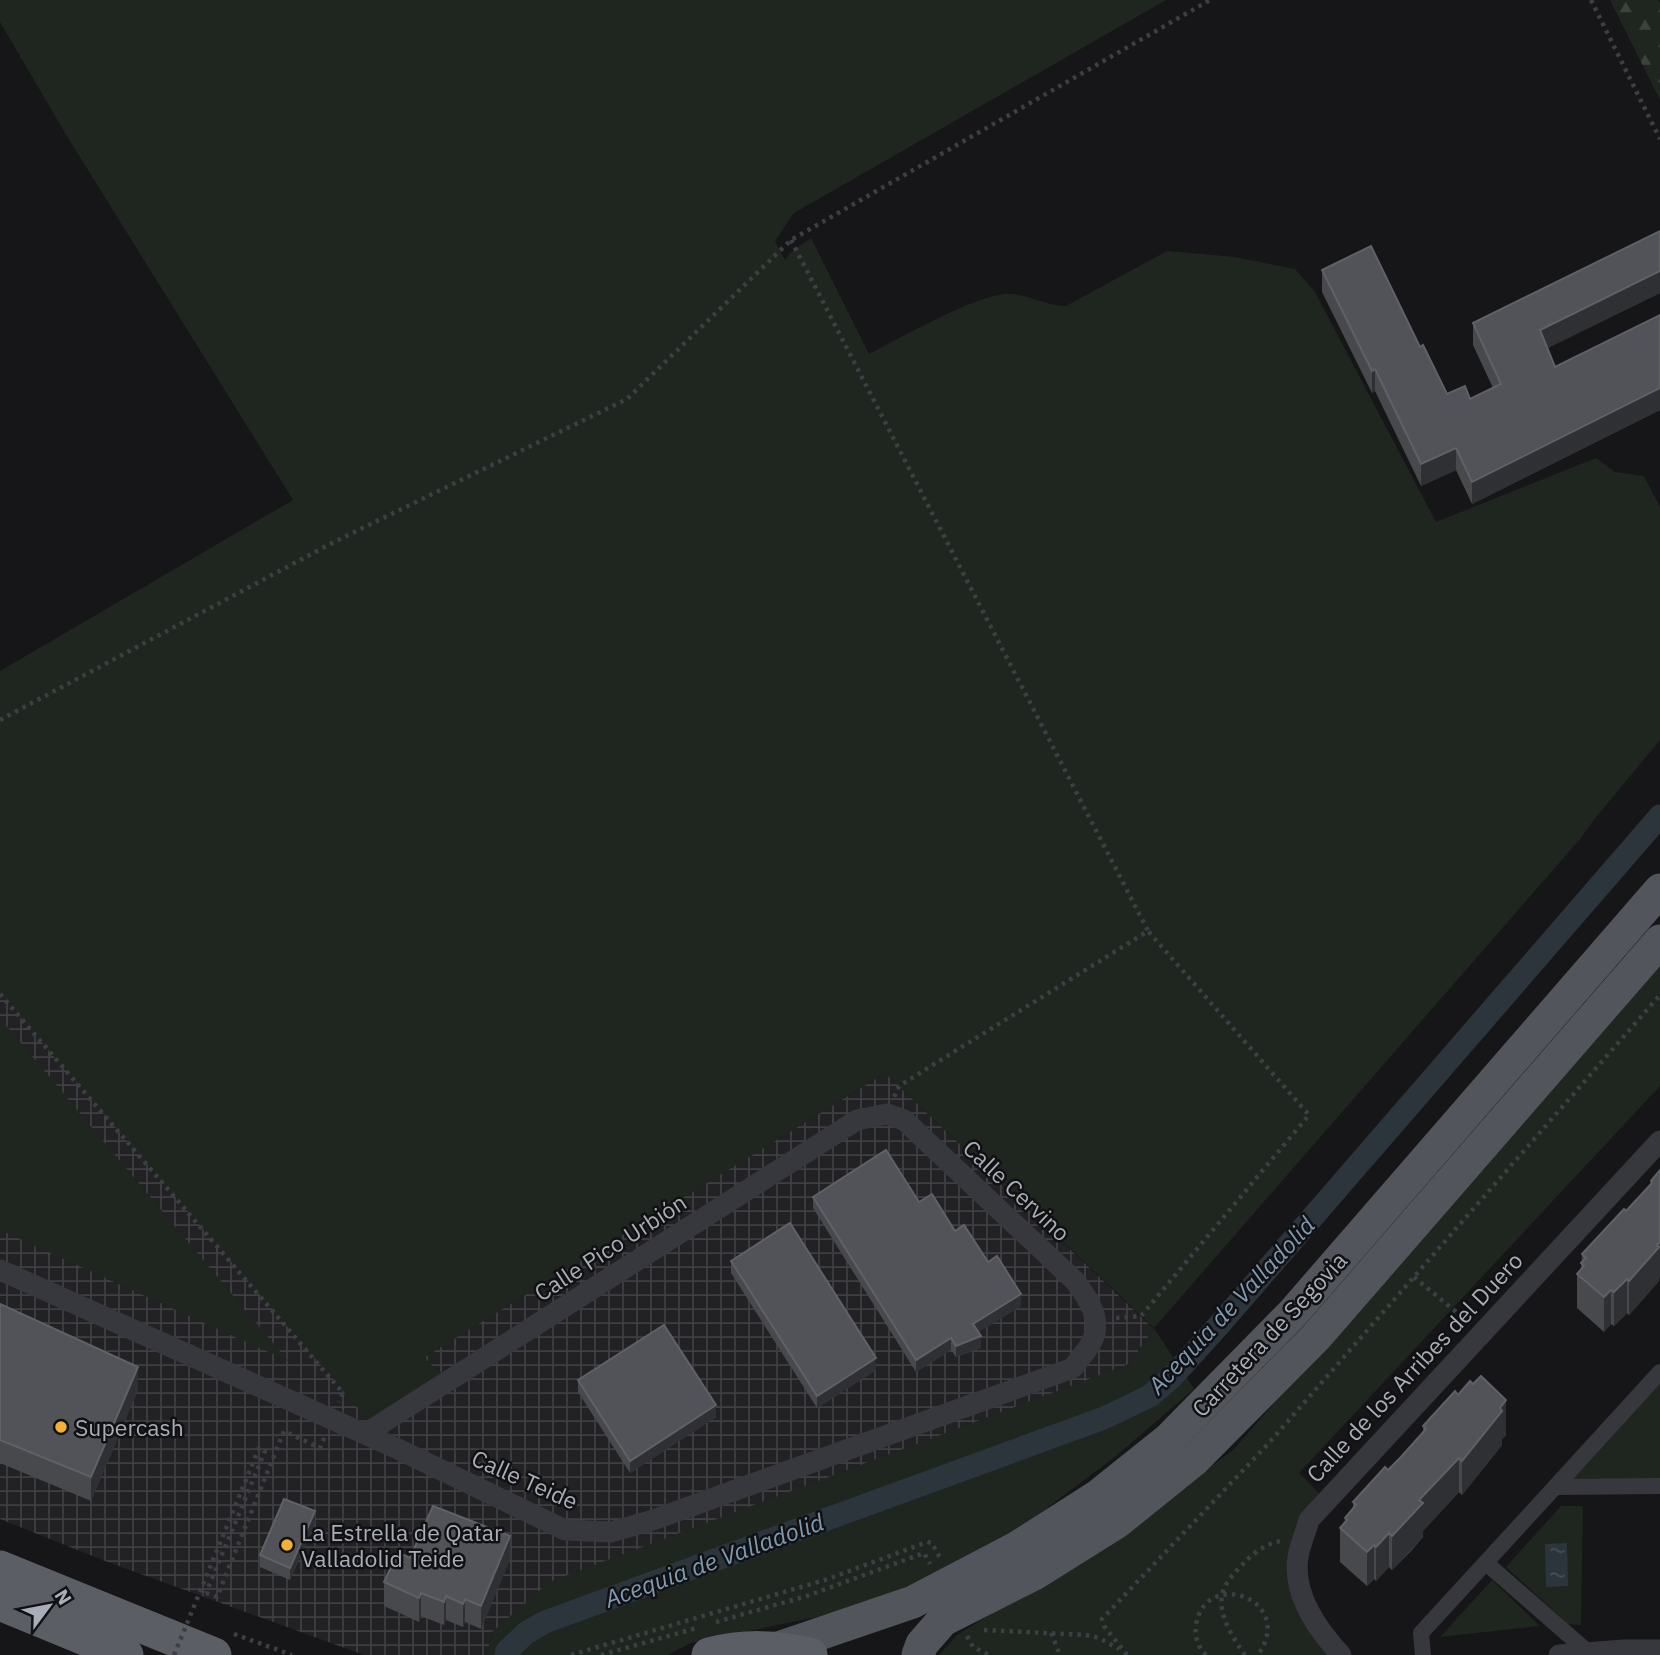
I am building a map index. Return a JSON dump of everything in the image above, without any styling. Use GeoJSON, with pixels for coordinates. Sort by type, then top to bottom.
{"type":"FeatureCollection","features":[{"type":"Feature","properties":{"kind":"highway"},"geometry":{"type":"LineString","coordinates":[[0,1568],[214,1655]]}},
{"type":"Feature","properties":{"kind":"highway"},"geometry":{"type":"LineString","coordinates":[[0,1603],[126,1655]]}},
{"type":"Feature","properties":{"kind":"highway"},"geometry":{"type":"LineString","coordinates":[[709,1655],[733,1649],[794,1651]]}},
{"type":"Feature","properties":{"kind":"main road","name":"Carretera de Segovia"},"geometry":{"type":"LineString","coordinates":[[794,1651],[913,1602],[1018,1547],[1098,1496],[1168,1440],[1293,1313],[1660,890]]}},
{"type":"Feature","properties":{"kind":"main road","name":"Carretera de Segovia"},"geometry":{"type":"LineString","coordinates":[[919,1655],[922,1644],[943,1620],[1034,1574],[1117,1522],[1195,1460],[1316,1337],[1660,941]]}},
{"type":"Feature","properties":{"kind":"street","name":"Calle Cervino"},"geometry":{"type":"LineString","coordinates":[[887,1114],[904,1120],[1075,1281],[1089,1300],[1096,1320]]}},
{"type":"Feature","properties":{"kind":"street","name":"Calle Pico Urbión"},"geometry":{"type":"LineString","coordinates":[[365,1434],[857,1120],[887,1114]]}},
{"type":"Feature","properties":{"kind":"street","name":"Calle de los Arribes del Duero"},"geometry":{"type":"LineString","coordinates":[[1341,1655],[1323,1636],[1297,1581],[1298,1556],[1309,1520],[1660,1141]]}},
{"type":"Feature","properties":{"kind":"street","name":"Calle Teide"},"geometry":{"type":"LineString","coordinates":[[0,1270],[365,1434],[565,1530],[611,1532],[650,1521],[1073,1368],[1094,1338],[1096,1320]]}},
{"type":"Feature","properties":{"kind":"street"},"geometry":{"type":"LineString","coordinates":[[1423,1655],[1421,1633],[1660,1372]]}},
{"type":"Feature","properties":{"kind":"street"},"geometry":{"type":"LineString","coordinates":[[1555,1487],[1660,1486]]}},
{"type":"Feature","properties":{"kind":"street"},"geometry":{"type":"LineString","coordinates":[[1486,1563],[1588,1652]]}},
{"type":"Feature","properties":{"kind":"street"},"geometry":{"type":"LineString","coordinates":[[1559,1655],[1660,1650]]}},
{"type":"Feature","properties":{"kind":"path"},"geometry":{"type":"LineString","coordinates":[[0,720],[332,543],[627,399],[791,240],[1210,0]]}},
{"type":"Feature","properties":{"kind":"path"},"geometry":{"type":"LineString","coordinates":[[1591,0],[1660,139]]}},
{"type":"Feature","properties":{"kind":"path"},"geometry":{"type":"LineString","coordinates":[[791,240],[1148,932],[1309,1115],[1141,1316],[1096,1320]]}},
{"type":"Feature","properties":{"kind":"path"},"geometry":{"type":"LineString","coordinates":[[887,1114],[899,1086],[1148,932]]}},
{"type":"Feature","properties":{"kind":"path"},"geometry":{"type":"LineString","coordinates":[[0,994],[343,1393],[320,1448],[284,1431],[217,1597],[206,1593],[265,1451],[259,1448],[174,1655]]}},
{"type":"Feature","properties":{"kind":"path"},"geometry":{"type":"LineString","coordinates":[[1126,1654],[1104,1626],[1102,1619],[1268,1444],[1660,995]]}},
{"type":"Feature","properties":{"kind":"path"},"geometry":{"type":"LineString","coordinates":[[1414,1277],[1481,1333]]}},
{"type":"Feature","properties":{"kind":"path"},"geometry":{"type":"LineString","coordinates":[[1245,1655],[1232,1637],[1226,1622],[1222,1595],[1228,1582],[1251,1555],[1277,1541],[1303,1541]]}},
{"type":"Feature","properties":{"kind":"path"},"geometry":{"type":"LineString","coordinates":[[571,1655],[828,1579],[927,1542],[932,1543],[944,1566]]}},
{"type":"Feature","properties":{"kind":"path"},"geometry":{"type":"LineString","coordinates":[[601,1655],[807,1596],[924,1553],[935,1574]]}},
{"type":"Feature","properties":{"kind":"path"},"geometry":{"type":"LineString","coordinates":[[1206,1655],[1197,1640],[1197,1618],[1211,1600],[1233,1594],[1245,1596],[1262,1610],[1267,1621],[1265,1646],[1258,1655]]}},
{"type":"Feature","properties":{"kind":"path"},"geometry":{"type":"LineString","coordinates":[[976,1630],[1086,1635],[1099,1638],[1126,1654]]}},
{"type":"Feature","properties":{"kind":"path"},"geometry":{"type":"LineString","coordinates":[[965,1631],[973,1647],[989,1655]]}},
{"type":"Feature","properties":{"kind":"path"},"geometry":{"type":"LineString","coordinates":[[1051,1633],[1059,1655]]}},
{"type":"Feature","properties":{"kind":"shaded area"},"geometry":{"type":"Polygon","coordinates":[[[0,828],[424,1357],[885,1073],[1154,1329],[1129,1364],[493,1631],[487,1655],[364,1655],[105,1561],[0,1519],[0,828]]]}},
{"type":"Feature","properties":{"kind":"green space"},"geometry":{"type":"Polygon","coordinates":[[[0,0],[1166,0],[794,213],[775,241],[785,260],[790,253],[811,238],[869,354],[962,307],[999,295],[1020,295],[1066,306],[1167,251],[1235,257],[1295,269],[1315,292],[1436,522],[1596,458],[1615,472],[1644,476],[1660,507],[1660,740],[1580,839],[1154,1328],[885,1073],[425,1357],[451,1380],[375,1428],[0,994],[0,671],[293,500],[65,133],[0,22],[0,0]]]}},
{"type":"Feature","properties":{"kind":"green space"},"geometry":{"type":"Polygon","coordinates":[[[1610,0],[1658,0],[1660,3],[1660,100],[1610,0]]]}},
{"type":"Feature","properties":{"kind":"green space"},"geometry":{"type":"Polygon","coordinates":[[[1660,962],[1660,1086],[1299,1473],[1326,1500],[1297,1581],[1341,1655],[939,1655],[957,1635],[1140,1521],[1234,1449],[1660,962]]]}},
{"type":"Feature","properties":{"kind":"green space"},"geometry":{"type":"Polygon","coordinates":[[[0,1018],[288,1361],[0,1230],[0,1018]]]}},
{"type":"Feature","properties":{"kind":"green space"},"geometry":{"type":"Polygon","coordinates":[[[1154,1328],[1194,1389],[1116,1456],[1014,1533],[907,1590],[822,1616],[691,1643],[668,1655],[487,1655],[493,1631],[549,1582],[1129,1364],[1154,1328]]]}},
{"type":"Feature","properties":{"kind":"green space"},"geometry":{"type":"Polygon","coordinates":[[[1660,1372],[1660,1486],[1555,1487],[1660,1372]]]}},
{"type":"Feature","properties":{"kind":"green space"},"geometry":{"type":"Polygon","coordinates":[[[1561,1506],[1583,1506],[1581,1625],[1568,1624],[1506,1567],[1561,1506]]]}},
{"type":"Feature","properties":{"kind":"green space"},"geometry":{"type":"Polygon","coordinates":[[[1492,1580],[1540,1626],[1440,1637],[1492,1580]]]}},
{"type":"Feature","properties":{"kind":"water"},"geometry":{"type":"Polygon","coordinates":[[[1567,1543],[1568,1586],[1546,1587],[1545,1544],[1567,1543]]]}},
{"type":"Feature","properties":{"kind":"building"},"geometry":{"type":"Polygon","coordinates":[[[1660,231],[1660,271],[1540,330],[1555,367],[1660,315],[1660,388],[1472,482],[1456,448],[1421,464],[1375,369],[1372,371],[1322,270],[1371,246],[1420,347],[1423,345],[1447,394],[1465,386],[1470,399],[1501,384],[1473,323],[1660,231]]]}},
{"type":"Feature","properties":{"kind":"building"},"geometry":{"type":"Polygon","coordinates":[[[886,1150],[919,1202],[932,1194],[955,1231],[964,1225],[988,1262],[997,1256],[1021,1294],[973,1324],[981,1336],[956,1346],[951,1338],[916,1360],[813,1197],[886,1150]]]}},
{"type":"Feature","properties":{"kind":"building"},"geometry":{"type":"Polygon","coordinates":[[[1660,1170],[1659,1247],[1629,1281],[1627,1279],[1614,1292],[1611,1290],[1604,1297],[1577,1274],[1584,1266],[1581,1263],[1586,1258],[1582,1254],[1652,1183],[1660,1170]]]}},
{"type":"Feature","properties":{"kind":"building"},"geometry":{"type":"Polygon","coordinates":[[[790,1223],[876,1358],[817,1396],[731,1261],[790,1223]]]}},
{"type":"Feature","properties":{"kind":"building","name":"Supercash"},"geometry":{"type":"Polygon","coordinates":[[[0,1304],[138,1367],[91,1477],[0,1440],[0,1304]]]}},
{"type":"Feature","properties":{"kind":"building"},"geometry":{"type":"Polygon","coordinates":[[[664,1325],[716,1405],[630,1461],[578,1380],[664,1325]]]}},
{"type":"Feature","properties":{"kind":"building"},"geometry":{"type":"Polygon","coordinates":[[[1481,1376],[1506,1400],[1500,1408],[1502,1411],[1462,1461],[1459,1458],[1419,1500],[1423,1503],[1392,1536],[1389,1533],[1367,1552],[1340,1528],[1356,1505],[1353,1502],[1385,1467],[1388,1470],[1401,1457],[1426,1429],[1423,1426],[1455,1391],[1458,1395],[1470,1381],[1473,1384],[1481,1376]]]}},
{"type":"Feature","properties":{"kind":"building","name":"La Estrella de Qatar Valladolid Teide"},"geometry":{"type":"Polygon","coordinates":[[[284,1499],[315,1511],[290,1568],[260,1555],[284,1499]]]}},
{"type":"Feature","properties":{"kind":"building"},"geometry":{"type":"Polygon","coordinates":[[[433,1506],[510,1536],[481,1606],[465,1599],[463,1604],[446,1596],[444,1602],[421,1593],[419,1598],[384,1582],[398,1552],[410,1558],[433,1506]]]}},
{"type":"Feature","properties":{"kind":"waterway","name":"Acequia de Valladolid"},"geometry":{"type":"LineString","coordinates":[[506,1655],[526,1633],[545,1622],[1104,1418],[1150,1396],[1172,1377],[1220,1324],[1660,816]]}},
{"type":"Feature","properties":{"kind":"place","name":"Supercash"},"geometry":{"type":"Point","coordinates":[61,1427]}},
{"type":"Feature","properties":{"kind":"place","name":"La Estrella de Qatar Valladolid Teide"},"geometry":{"type":"Point","coordinates":[287,1545]}}]}
